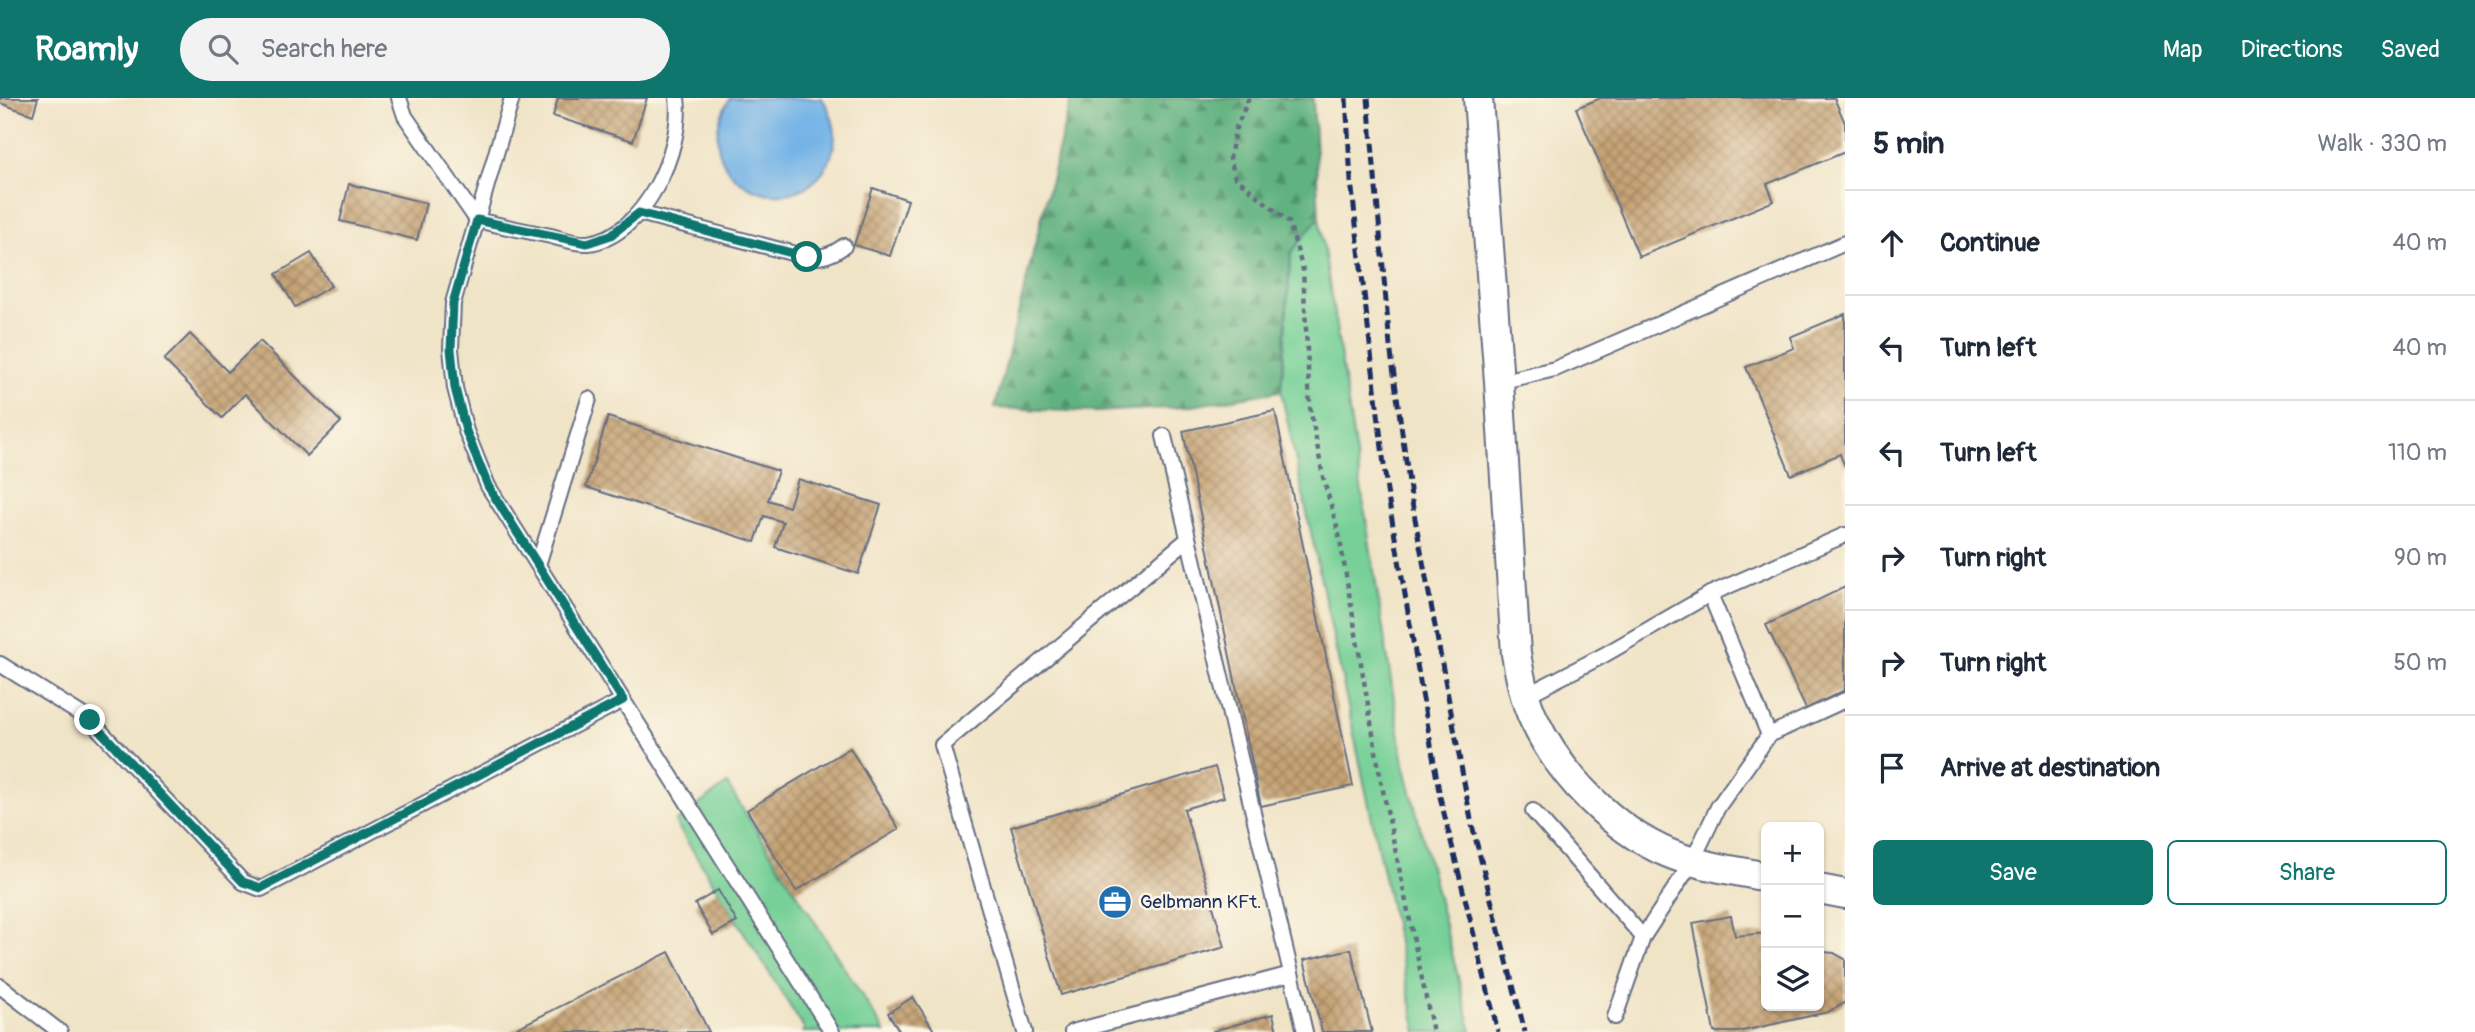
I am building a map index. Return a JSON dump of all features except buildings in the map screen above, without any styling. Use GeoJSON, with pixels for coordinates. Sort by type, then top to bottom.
{"type":"FeatureCollection","features":[{"type":"Feature","properties":{"kind":"street"},"geometry":{"type":"LineString","coordinates":[[1478,98],[1516,654],[1525,696],[1546,742],[1565,769],[1582,789],[1625,827],[1648,843],[1692,862],[1761,876]]}},
{"type":"Feature","properties":{"kind":"lane"},"geometry":{"type":"LineString","coordinates":[[399,98],[405,116],[477,220],[587,243],[611,235],[639,213],[654,193],[672,148],[677,122],[677,98]]}},
{"type":"Feature","properties":{"kind":"lane"},"geometry":{"type":"LineString","coordinates":[[512,98],[453,303],[451,349],[455,388],[466,431],[488,486],[832,1032]]}},
{"type":"Feature","properties":{"kind":"lane"},"geometry":{"type":"LineString","coordinates":[[639,213],[807,257],[820,258],[844,246]]}},
{"type":"Feature","properties":{"kind":"lane"},"geometry":{"type":"LineString","coordinates":[[1499,382],[1555,369],[1845,243]]}},
{"type":"Feature","properties":{"kind":"lane"},"geometry":{"type":"LineString","coordinates":[[538,565],[589,399]]}},
{"type":"Feature","properties":{"kind":"lane"},"geometry":{"type":"LineString","coordinates":[[1164,436],[1305,1032]]}},
{"type":"Feature","properties":{"kind":"lane"},"geometry":{"type":"LineString","coordinates":[[1525,696],[1604,655],[1710,594],[1845,535]]}},
{"type":"Feature","properties":{"kind":"lane"},"geometry":{"type":"LineString","coordinates":[[1026,1032],[942,745],[1188,539]]}},
{"type":"Feature","properties":{"kind":"lane"},"geometry":{"type":"LineString","coordinates":[[1710,594],[1769,735]]}},
{"type":"Feature","properties":{"kind":"lane"},"geometry":{"type":"LineString","coordinates":[[0,664],[90,720],[243,882],[261,888],[623,700]]}},
{"type":"Feature","properties":{"kind":"lane"},"geometry":{"type":"LineString","coordinates":[[1615,1017],[1643,937],[1692,862],[1718,807],[1769,735],[1845,700]]}},
{"type":"Feature","properties":{"kind":"lane"},"geometry":{"type":"LineString","coordinates":[[1533,811],[1643,937]]}},
{"type":"Feature","properties":{"kind":"lane"},"geometry":{"type":"LineString","coordinates":[[1072,1032],[1291,974]]}},
{"type":"Feature","properties":{"kind":"lane"},"geometry":{"type":"LineString","coordinates":[[0,986],[60,1032]]}},
{"type":"Feature","properties":{"kind":"path"},"geometry":{"type":"LineString","coordinates":[[1250,98],[1235,130],[1230,158],[1235,177],[1289,222],[1303,270],[1310,407],[1339,534],[1381,781],[1433,1032]]}},
{"type":"Feature","properties":{"kind":"green space"},"geometry":{"type":"Polygon","coordinates":[[[1071,98],[1313,98],[1319,217],[1291,253],[1281,391],[1186,407],[1094,412],[995,408],[1071,98]]]}},
{"type":"Feature","properties":{"kind":"green space"},"geometry":{"type":"Polygon","coordinates":[[[1319,217],[1404,764],[1472,1032],[1417,1032],[1281,391],[1291,253],[1319,217]]]}},
{"type":"Feature","properties":{"kind":"green space"},"geometry":{"type":"Polygon","coordinates":[[[727,784],[885,1032],[803,1032],[805,1030],[675,822],[727,784]]]}},
{"type":"Feature","properties":{"kind":"water"},"geometry":{"type":"Polygon","coordinates":[[[730,98],[822,98],[833,120],[835,135],[830,159],[814,181],[794,192],[771,194],[749,187],[731,173],[720,153],[718,127],[730,98]]]}},
{"type":"Feature","properties":{"kind":"railway"},"geometry":{"type":"LineString","coordinates":[[1346,98],[1351,181],[1387,491],[1440,797],[1498,1032]]}},
{"type":"Feature","properties":{"kind":"railway"},"geometry":{"type":"LineString","coordinates":[[1368,98],[1390,346],[1411,497],[1472,825],[1525,1032]]}},
{"type":"Feature","properties":{"kind":"place","name":"Gelbmann KFt."},"geometry":{"type":"Point","coordinates":[1115,902]}},
{"type":"Feature","properties":{"kind":"route"},"geometry":{"type":"LineString","coordinates":[[90,720],[243,882],[261,888],[623,700],[488,486],[466,431],[455,388],[451,349],[453,303],[477,220],[587,243],[611,235],[639,213],[807,257]]}}]}
